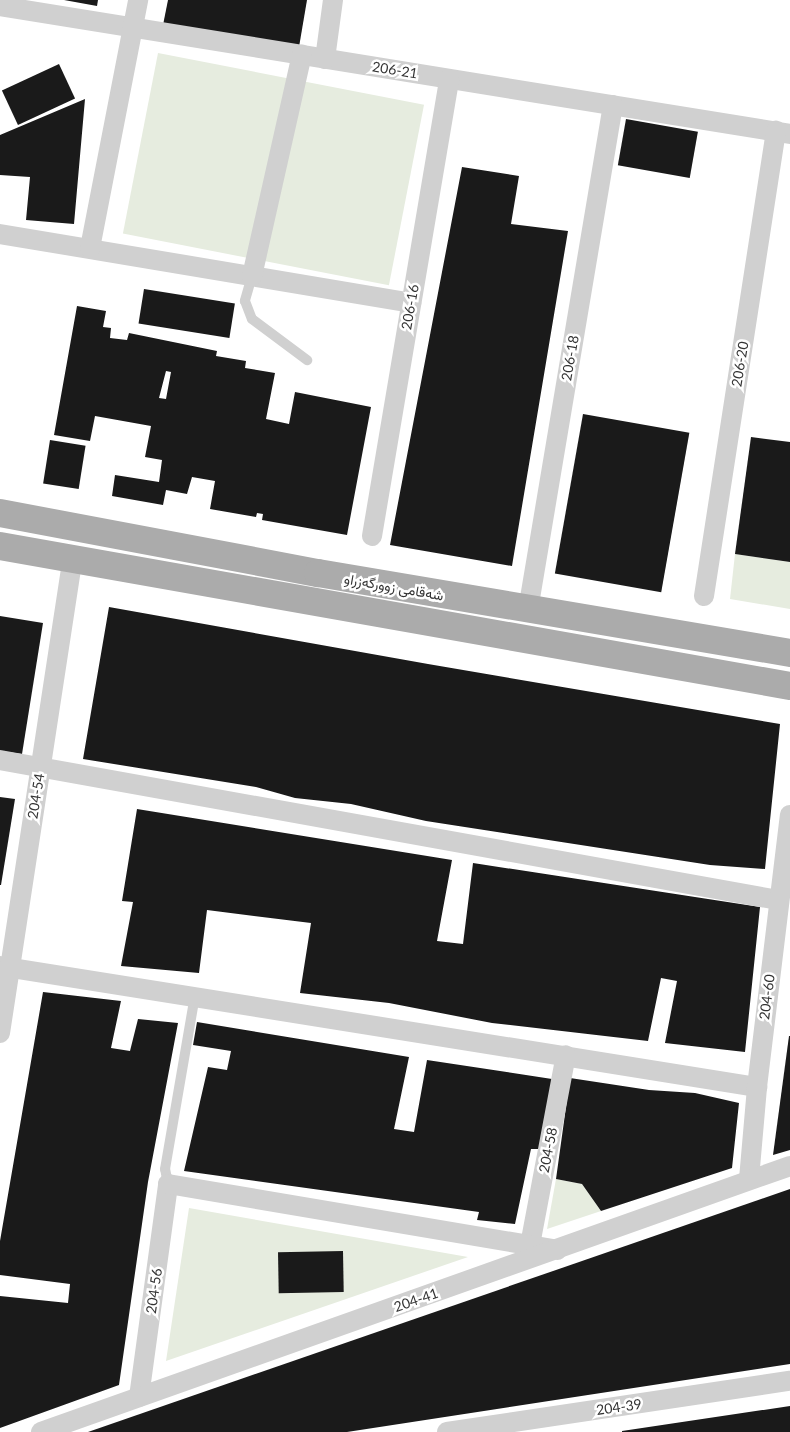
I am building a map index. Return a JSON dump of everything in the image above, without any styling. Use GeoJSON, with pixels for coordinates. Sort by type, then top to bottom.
{"type":"FeatureCollection","features":[{"type":"Feature","properties":{"kind":"main road","name":"شەقامی زوورگەزراو"},"geometry":{"type":"LineString","coordinates":[[0,513],[318,573],[790,653]]}},
{"type":"Feature","properties":{"kind":"main road","name":"شەقامی زوورگەزراو"},"geometry":{"type":"LineString","coordinates":[[0,546],[314,600],[790,686]]}},
{"type":"Feature","properties":{"kind":"main road"},"geometry":{"type":"LineString","coordinates":[[314,600],[318,573]]}},
{"type":"Feature","properties":{"kind":"street"},"geometry":{"type":"LineString","coordinates":[[90,248],[138,0]]}},
{"type":"Feature","properties":{"kind":"street"},"geometry":{"type":"LineString","coordinates":[[325,59],[333,0]]}},
{"type":"Feature","properties":{"kind":"street","name":"206-21"},"geometry":{"type":"LineString","coordinates":[[0,6],[783,133]]}},
{"type":"Feature","properties":{"kind":"street"},"geometry":{"type":"LineString","coordinates":[[252,276],[302,55]]}},
{"type":"Feature","properties":{"kind":"street","name":"206-16"},"geometry":{"type":"LineString","coordinates":[[372,536],[449,79]]}},
{"type":"Feature","properties":{"kind":"street","name":"206-18"},"geometry":{"type":"LineString","coordinates":[[528,610],[613,105]]}},
{"type":"Feature","properties":{"kind":"street","name":"206-20"},"geometry":{"type":"LineString","coordinates":[[704,596],[783,133]]}},
{"type":"Feature","properties":{"kind":"street"},"geometry":{"type":"LineString","coordinates":[[0,234],[411,303]]}},
{"type":"Feature","properties":{"kind":"street","name":"204-54"},"geometry":{"type":"LineString","coordinates":[[0,1033],[5,966],[41,767],[73,558]]}},
{"type":"Feature","properties":{"kind":"street"},"geometry":{"type":"LineString","coordinates":[[0,760],[778,900]]}},
{"type":"Feature","properties":{"kind":"street","name":"204-60"},"geometry":{"type":"LineString","coordinates":[[749,1179],[756,1087],[790,815]]}},
{"type":"Feature","properties":{"kind":"street"},"geometry":{"type":"LineString","coordinates":[[5,966],[756,1087]]}},
{"type":"Feature","properties":{"kind":"street","name":"204-58"},"geometry":{"type":"LineString","coordinates":[[530,1245],[566,1055]]}},
{"type":"Feature","properties":{"kind":"street","name":"204-41"},"geometry":{"type":"LineString","coordinates":[[41,1432],[558,1250],[749,1179],[790,1166]]}},
{"type":"Feature","properties":{"kind":"street"},"geometry":{"type":"LineString","coordinates":[[168,1184],[558,1250]]}},
{"type":"Feature","properties":{"kind":"street","name":"204-56"},"geometry":{"type":"LineString","coordinates":[[139,1397],[168,1184]]}},
{"type":"Feature","properties":{"kind":"street","name":"204-39"},"geometry":{"type":"LineString","coordinates":[[448,1432],[790,1381]]}},
{"type":"Feature","properties":{"kind":"lane"},"geometry":{"type":"LineString","coordinates":[[252,276],[244,301],[252,319],[307,360]]}},
{"type":"Feature","properties":{"kind":"lane"},"geometry":{"type":"LineString","coordinates":[[168,1184],[165,1169],[195,996]]}},
{"type":"Feature","properties":{"kind":"shaded area"},"geometry":{"type":"Polygon","coordinates":[[[158,53],[424,105],[389,285],[123,234],[158,53]]]}},
{"type":"Feature","properties":{"kind":"shaded area"},"geometry":{"type":"Polygon","coordinates":[[[735,554],[790,562],[790,609],[730,599],[735,554]]]}},
{"type":"Feature","properties":{"kind":"shaded area"},"geometry":{"type":"Polygon","coordinates":[[[556,1179],[582,1184],[601,1211],[547,1229],[556,1179]]]}},
{"type":"Feature","properties":{"kind":"shaded area"},"geometry":{"type":"Polygon","coordinates":[[[189,1208],[468,1257],[166,1361],[189,1208]]]}},
{"type":"Feature","properties":{"kind":"building"},"geometry":{"type":"Polygon","coordinates":[[[64,0],[98,0],[97,6],[64,0]]]}},
{"type":"Feature","properties":{"kind":"building"},"geometry":{"type":"Polygon","coordinates":[[[168,0],[307,0],[299,47],[163,25],[168,0]]]}},
{"type":"Feature","properties":{"kind":"building"},"geometry":{"type":"Polygon","coordinates":[[[59,64],[75,98],[18,125],[2,91],[59,64]]]}},
{"type":"Feature","properties":{"kind":"building"},"geometry":{"type":"Polygon","coordinates":[[[85,99],[74,224],[26,220],[30,177],[0,175],[0,135],[85,99]]]}},
{"type":"Feature","properties":{"kind":"building"},"geometry":{"type":"Polygon","coordinates":[[[626,119],[698,132],[690,178],[618,165],[626,119]]]}},
{"type":"Feature","properties":{"kind":"building"},"geometry":{"type":"Polygon","coordinates":[[[462,167],[519,176],[511,224],[568,231],[512,566],[390,545],[462,167]]]}},
{"type":"Feature","properties":{"kind":"building"},"geometry":{"type":"Polygon","coordinates":[[[144,289],[235,303],[229,338],[139,324],[144,289]]]}},
{"type":"Feature","properties":{"kind":"building"},"geometry":{"type":"Polygon","coordinates":[[[77,306],[106,311],[103,327],[111,328],[110,338],[127,340],[129,333],[217,351],[216,356],[246,361],[245,368],[275,373],[266,419],[289,424],[295,392],[371,407],[347,535],[262,520],[263,514],[257,513],[256,517],[210,509],[215,481],[192,477],[187,494],[166,490],[163,505],[112,496],[115,475],[159,482],[162,460],[145,457],[151,426],[95,416],[90,441],[54,435],[77,306]],[[166,371],[159,398],[166,399],[171,372],[166,371]]]}},
{"type":"Feature","properties":{"kind":"building"},"geometry":{"type":"Polygon","coordinates":[[[583,414],[689,433],[661,592],[555,574],[583,414]]]}},
{"type":"Feature","properties":{"kind":"building"},"geometry":{"type":"Polygon","coordinates":[[[751,437],[790,442],[790,562],[735,554],[751,437]]]}},
{"type":"Feature","properties":{"kind":"building"},"geometry":{"type":"Polygon","coordinates":[[[50,440],[86,446],[79,489],[43,483],[50,440]]]}},
{"type":"Feature","properties":{"kind":"building"},"geometry":{"type":"Polygon","coordinates":[[[109,607],[780,724],[765,869],[710,865],[426,821],[351,804],[295,798],[256,787],[83,759],[109,607]]]}},
{"type":"Feature","properties":{"kind":"building"},"geometry":{"type":"Polygon","coordinates":[[[0,616],[43,623],[22,754],[0,751],[0,616]]]}},
{"type":"Feature","properties":{"kind":"building"},"geometry":{"type":"Polygon","coordinates":[[[0,797],[15,799],[1,885],[0,885],[0,797]]]}},
{"type":"Feature","properties":{"kind":"building"},"geometry":{"type":"Polygon","coordinates":[[[137,809],[452,860],[437,941],[463,944],[473,863],[760,907],[745,1052],[665,1043],[677,981],[661,978],[648,1041],[492,1023],[389,1003],[300,993],[311,923],[207,910],[199,973],[121,966],[133,902],[122,901],[137,809]]]}},
{"type":"Feature","properties":{"kind":"building"},"geometry":{"type":"Polygon","coordinates":[[[43,992],[121,1001],[111,1048],[130,1051],[138,1019],[178,1023],[148,1182],[119,1385],[0,1428],[0,1296],[68,1303],[70,1284],[0,1275],[0,1241],[43,992]]]}},
{"type":"Feature","properties":{"kind":"building"},"geometry":{"type":"Polygon","coordinates":[[[197,1022],[409,1057],[394,1129],[414,1132],[427,1060],[552,1079],[541,1149],[531,1149],[515,1224],[477,1220],[479,1212],[184,1171],[208,1067],[227,1070],[231,1051],[193,1045],[197,1022]]]}},
{"type":"Feature","properties":{"kind":"building"},"geometry":{"type":"Polygon","coordinates":[[[789,1036],[790,1150],[773,1155],[789,1036]]]}},
{"type":"Feature","properties":{"kind":"building"},"geometry":{"type":"Polygon","coordinates":[[[570,1078],[649,1090],[695,1093],[739,1103],[732,1168],[601,1211],[582,1184],[556,1179],[570,1078]]]}},
{"type":"Feature","properties":{"kind":"building"},"geometry":{"type":"Polygon","coordinates":[[[790,1189],[790,1364],[347,1432],[88,1432],[790,1189]]]}},
{"type":"Feature","properties":{"kind":"building"},"geometry":{"type":"Polygon","coordinates":[[[343,1251],[344,1292],[279,1293],[278,1252],[343,1251]]]}},
{"type":"Feature","properties":{"kind":"building"},"geometry":{"type":"Polygon","coordinates":[[[790,1406],[790,1432],[622,1432],[622,1431],[790,1406]]]}}]}
